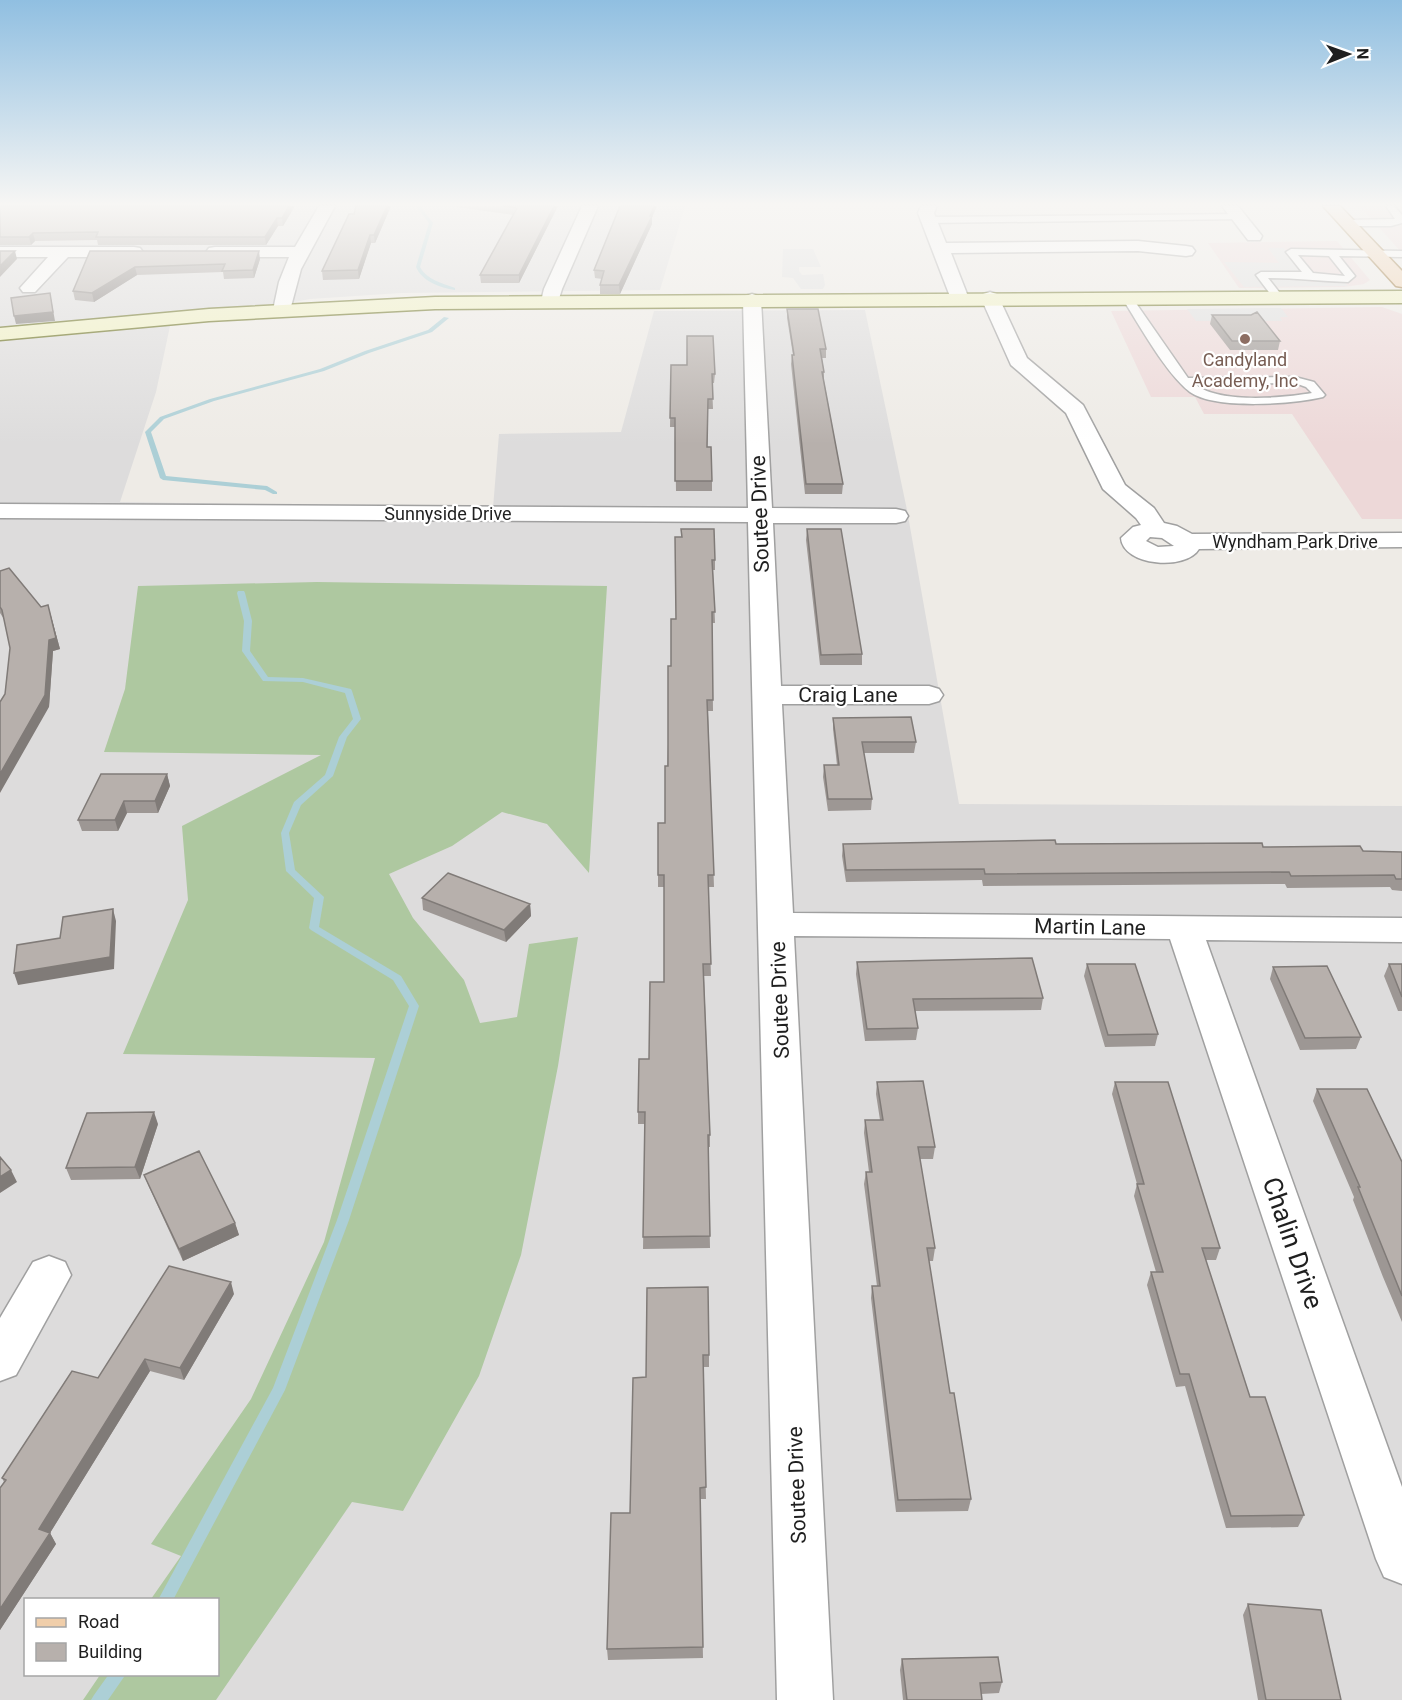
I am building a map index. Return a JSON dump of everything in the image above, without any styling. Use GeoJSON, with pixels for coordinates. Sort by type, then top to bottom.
{"type":"FeatureCollection","features":[{"type":"Feature","properties":{"kind":"main road"},"geometry":{"type":"LineString","coordinates":[[0,334],[282,310],[435,303],[1402,297]]}},
{"type":"Feature","properties":{"kind":"street"},"geometry":{"type":"LineString","coordinates":[[282,310],[287,285]]}},
{"type":"Feature","properties":{"kind":"street"},"geometry":{"type":"LineString","coordinates":[[550,301],[555,285]]}},
{"type":"Feature","properties":{"kind":"street"},"geometry":{"type":"LineString","coordinates":[[955,285],[960,299]]}},
{"type":"Feature","properties":{"kind":"street","name":"Wyndham Park Drive"},"geometry":{"type":"LineString","coordinates":[[990,298],[1018,361],[1076,410],[1115,489],[1146,513],[1156,530],[1177,534],[1187,542],[1402,540]]}},
{"type":"Feature","properties":{"kind":"street","name":"Soutee Drive"},"geometry":{"type":"LineString","coordinates":[[752,300],[805,1700]]}},
{"type":"Feature","properties":{"kind":"street","name":"Sunnyside Drive"},"geometry":{"type":"LineString","coordinates":[[0,511],[896,516]]}},
{"type":"Feature","properties":{"kind":"street","name":"Craig Lane"},"geometry":{"type":"LineString","coordinates":[[767,695],[929,694]]}},
{"type":"Feature","properties":{"kind":"street","name":"Martin Lane"},"geometry":{"type":"LineString","coordinates":[[777,924],[1402,930]]}},
{"type":"Feature","properties":{"kind":"street","name":"Chalin Drive"},"geometry":{"type":"LineString","coordinates":[[1184,928],[1402,1559]]}},
{"type":"Feature","properties":{"kind":"street"},"geometry":{"type":"LineString","coordinates":[[0,1360],[49,1275]]}},
{"type":"Feature","properties":{"kind":"lane"},"geometry":{"type":"LineString","coordinates":[[1269,285],[1278,297]]}},
{"type":"Feature","properties":{"kind":"lane"},"geometry":{"type":"LineString","coordinates":[[1127,298],[1186,381],[1196,391],[1240,399],[1302,399],[1319,394],[1317,388],[1309,383],[1295,380],[1186,381]]}},
{"type":"Feature","properties":{"kind":"shaded area"},"geometry":{"type":"Polygon","coordinates":[[[0,285],[661,285],[660,290],[401,293],[310,299],[170,326],[156,392],[120,502],[493,508],[499,434],[621,432],[654,311],[865,310],[907,510],[959,804],[1402,806],[1402,1700],[0,1700],[0,285]]]}},
{"type":"Feature","properties":{"kind":"shaded area"},"geometry":{"type":"Polygon","coordinates":[[[798,285],[825,285],[823,289],[801,289],[798,285]]]}},
{"type":"Feature","properties":{"kind":"shaded area"},"geometry":{"type":"Polygon","coordinates":[[[1237,285],[1355,285],[1344,287],[1239,288],[1237,285]]]}},
{"type":"Feature","properties":{"kind":"shaded area"},"geometry":{"type":"Polygon","coordinates":[[[1243,285],[1348,286],[1244,287],[1243,285]]]}},
{"type":"Feature","properties":{"kind":"shaded area"},"geometry":{"type":"Polygon","coordinates":[[[1382,307],[1402,314],[1402,519],[1362,519],[1292,414],[1204,414],[1195,397],[1151,397],[1111,311],[1382,307]]]}},
{"type":"Feature","properties":{"kind":"shaded area"},"geometry":{"type":"Polygon","coordinates":[[[1281,308],[1288,317],[1280,317],[1282,321],[1196,321],[1187,309],[1281,308]]]}},
{"type":"Feature","properties":{"kind":"green space"},"geometry":{"type":"Polygon","coordinates":[[[317,582],[607,586],[589,873],[547,824],[502,812],[452,846],[389,874],[413,918],[464,980],[480,1023],[517,1017],[529,944],[578,937],[558,1066],[521,1255],[479,1376],[403,1511],[352,1502],[216,1700],[83,1700],[99,1676],[219,1676],[219,1598],[152,1598],[181,1556],[151,1544],[251,1399],[324,1242],[375,1058],[123,1054],[188,900],[182,826],[321,755],[104,752],[125,689],[138,586],[317,582]]]}},
{"type":"Feature","properties":{"kind":"building"},"geometry":{"type":"Polygon","coordinates":[[[75,285],[105,285],[92,293],[73,291],[75,285]]]}},
{"type":"Feature","properties":{"kind":"building"},"geometry":{"type":"Polygon","coordinates":[[[50,293],[53,312],[14,316],[11,298],[50,293]]]}},
{"type":"Feature","properties":{"kind":"building"},"geometry":{"type":"Polygon","coordinates":[[[787,309],[818,309],[826,349],[820,349],[824,372],[822,372],[843,484],[806,484],[792,355],[794,355],[787,309]]]}},
{"type":"Feature","properties":{"kind":"building"},"geometry":{"type":"Polygon","coordinates":[[[1257,312],[1280,341],[1232,341],[1212,315],[1251,315],[1257,312]]]}},
{"type":"Feature","properties":{"kind":"building"},"geometry":{"type":"Polygon","coordinates":[[[687,336],[713,336],[715,374],[712,374],[713,399],[708,399],[707,447],[711,447],[712,481],[675,481],[675,418],[670,418],[671,365],[687,365],[687,336]]]}},
{"type":"Feature","properties":{"kind":"building"},"geometry":{"type":"Polygon","coordinates":[[[681,529],[714,529],[715,560],[712,560],[715,612],[712,612],[713,700],[707,700],[714,875],[708,875],[711,964],[703,964],[710,1135],[708,1135],[710,1236],[643,1237],[645,1112],[638,1112],[639,1059],[649,1059],[650,982],[664,982],[664,875],[658,875],[658,823],[665,823],[665,766],[668,766],[668,666],[671,666],[671,619],[676,619],[675,537],[682,537],[681,529]]]}},
{"type":"Feature","properties":{"kind":"building"},"geometry":{"type":"Polygon","coordinates":[[[807,529],[841,529],[862,654],[821,655],[807,529]]]}},
{"type":"Feature","properties":{"kind":"building"},"geometry":{"type":"Polygon","coordinates":[[[9,568],[41,607],[48,605],[56,638],[49,640],[45,695],[0,774],[0,702],[5,694],[10,648],[0,607],[0,571],[9,568]]]}},
{"type":"Feature","properties":{"kind":"building"},"geometry":{"type":"Polygon","coordinates":[[[911,717],[916,742],[862,742],[872,799],[828,799],[824,765],[839,765],[833,718],[911,717]]]}},
{"type":"Feature","properties":{"kind":"building"},"geometry":{"type":"Polygon","coordinates":[[[101,774],[167,774],[155,801],[124,801],[115,820],[78,820],[101,774]]]}},
{"type":"Feature","properties":{"kind":"building"},"geometry":{"type":"Polygon","coordinates":[[[1055,840],[1056,844],[1262,843],[1263,847],[1360,846],[1363,851],[1402,852],[1402,879],[1396,879],[1394,875],[1291,876],[1289,872],[985,874],[984,869],[846,870],[843,844],[1055,840]]]}},
{"type":"Feature","properties":{"kind":"building"},"geometry":{"type":"Polygon","coordinates":[[[448,873],[530,904],[504,930],[422,898],[448,873]]]}},
{"type":"Feature","properties":{"kind":"building"},"geometry":{"type":"Polygon","coordinates":[[[113,909],[110,957],[14,973],[17,945],[60,938],[63,917],[113,909]]]}},
{"type":"Feature","properties":{"kind":"building"},"geometry":{"type":"Polygon","coordinates":[[[1032,958],[1043,998],[913,999],[918,1028],[867,1029],[857,962],[1032,958]]]}},
{"type":"Feature","properties":{"kind":"building"},"geometry":{"type":"Polygon","coordinates":[[[1087,964],[1135,964],[1158,1034],[1108,1035],[1087,964]]]}},
{"type":"Feature","properties":{"kind":"building"},"geometry":{"type":"Polygon","coordinates":[[[1389,964],[1402,964],[1402,997],[1389,964]]]}},
{"type":"Feature","properties":{"kind":"building"},"geometry":{"type":"Polygon","coordinates":[[[1327,966],[1361,1037],[1305,1038],[1273,967],[1327,966]]]}},
{"type":"Feature","properties":{"kind":"building"},"geometry":{"type":"Polygon","coordinates":[[[923,1081],[935,1147],[918,1147],[935,1248],[927,1248],[950,1393],[954,1393],[971,1499],[898,1500],[872,1286],[880,1286],[866,1172],[872,1172],[865,1120],[883,1120],[877,1082],[923,1081]]]}},
{"type":"Feature","properties":{"kind":"building"},"geometry":{"type":"Polygon","coordinates":[[[1115,1082],[1168,1082],[1220,1248],[1202,1248],[1250,1397],[1265,1397],[1304,1515],[1231,1516],[1189,1374],[1180,1374],[1151,1272],[1163,1272],[1137,1184],[1144,1184],[1115,1082]]]}},
{"type":"Feature","properties":{"kind":"building"},"geometry":{"type":"Polygon","coordinates":[[[1317,1089],[1367,1089],[1402,1162],[1402,1296],[1358,1187],[1360,1187],[1317,1089]]]}},
{"type":"Feature","properties":{"kind":"building"},"geometry":{"type":"Polygon","coordinates":[[[154,1112],[135,1167],[66,1168],[87,1113],[154,1112]]]}},
{"type":"Feature","properties":{"kind":"building"},"geometry":{"type":"Polygon","coordinates":[[[199,1151],[235,1223],[179,1249],[144,1175],[199,1151]]]}},
{"type":"Feature","properties":{"kind":"building"},"geometry":{"type":"Polygon","coordinates":[[[0,1157],[11,1170],[0,1177],[0,1157]]]}},
{"type":"Feature","properties":{"kind":"building"},"geometry":{"type":"Polygon","coordinates":[[[169,1266],[231,1282],[180,1368],[145,1359],[39,1529],[50,1533],[0,1609],[0,1488],[6,1480],[2,1478],[72,1371],[98,1378],[169,1266]]]}},
{"type":"Feature","properties":{"kind":"building"},"geometry":{"type":"Polygon","coordinates":[[[708,1287],[709,1355],[703,1355],[706,1487],[700,1488],[703,1647],[607,1649],[611,1513],[630,1513],[633,1378],[646,1377],[647,1288],[708,1287]]]}},
{"type":"Feature","properties":{"kind":"building"},"geometry":{"type":"Polygon","coordinates":[[[1248,1604],[1321,1610],[1341,1700],[1266,1700],[1248,1604]]]}},
{"type":"Feature","properties":{"kind":"building"},"geometry":{"type":"Polygon","coordinates":[[[998,1657],[1002,1682],[980,1683],[982,1700],[907,1700],[902,1659],[998,1657]]]}},
{"type":"Feature","properties":{"kind":"waterway"},"geometry":{"type":"LineString","coordinates":[[442,285],[453,289]]}},
{"type":"Feature","properties":{"kind":"waterway"},"geometry":{"type":"LineString","coordinates":[[275,493],[267,488],[163,478],[148,432],[162,418],[212,400],[322,370],[430,331],[446,318]]}},
{"type":"Feature","properties":{"kind":"waterway"},"geometry":{"type":"LineString","coordinates":[[166,1598],[279,1390],[343,1220],[414,1006],[397,978],[314,928],[319,897],[291,871],[285,833],[297,804],[329,776],[343,737],[357,719],[348,691],[303,680],[266,679],[246,651],[248,621],[241,593]]}},
{"type":"Feature","properties":{"kind":"waterway"},"geometry":{"type":"LineString","coordinates":[[99,1700],[117,1676]]}},
{"type":"Feature","properties":{"kind":"place","name":"Candyland Academy, Inc"},"geometry":{"type":"Point","coordinates":[1245,339]}}]}
